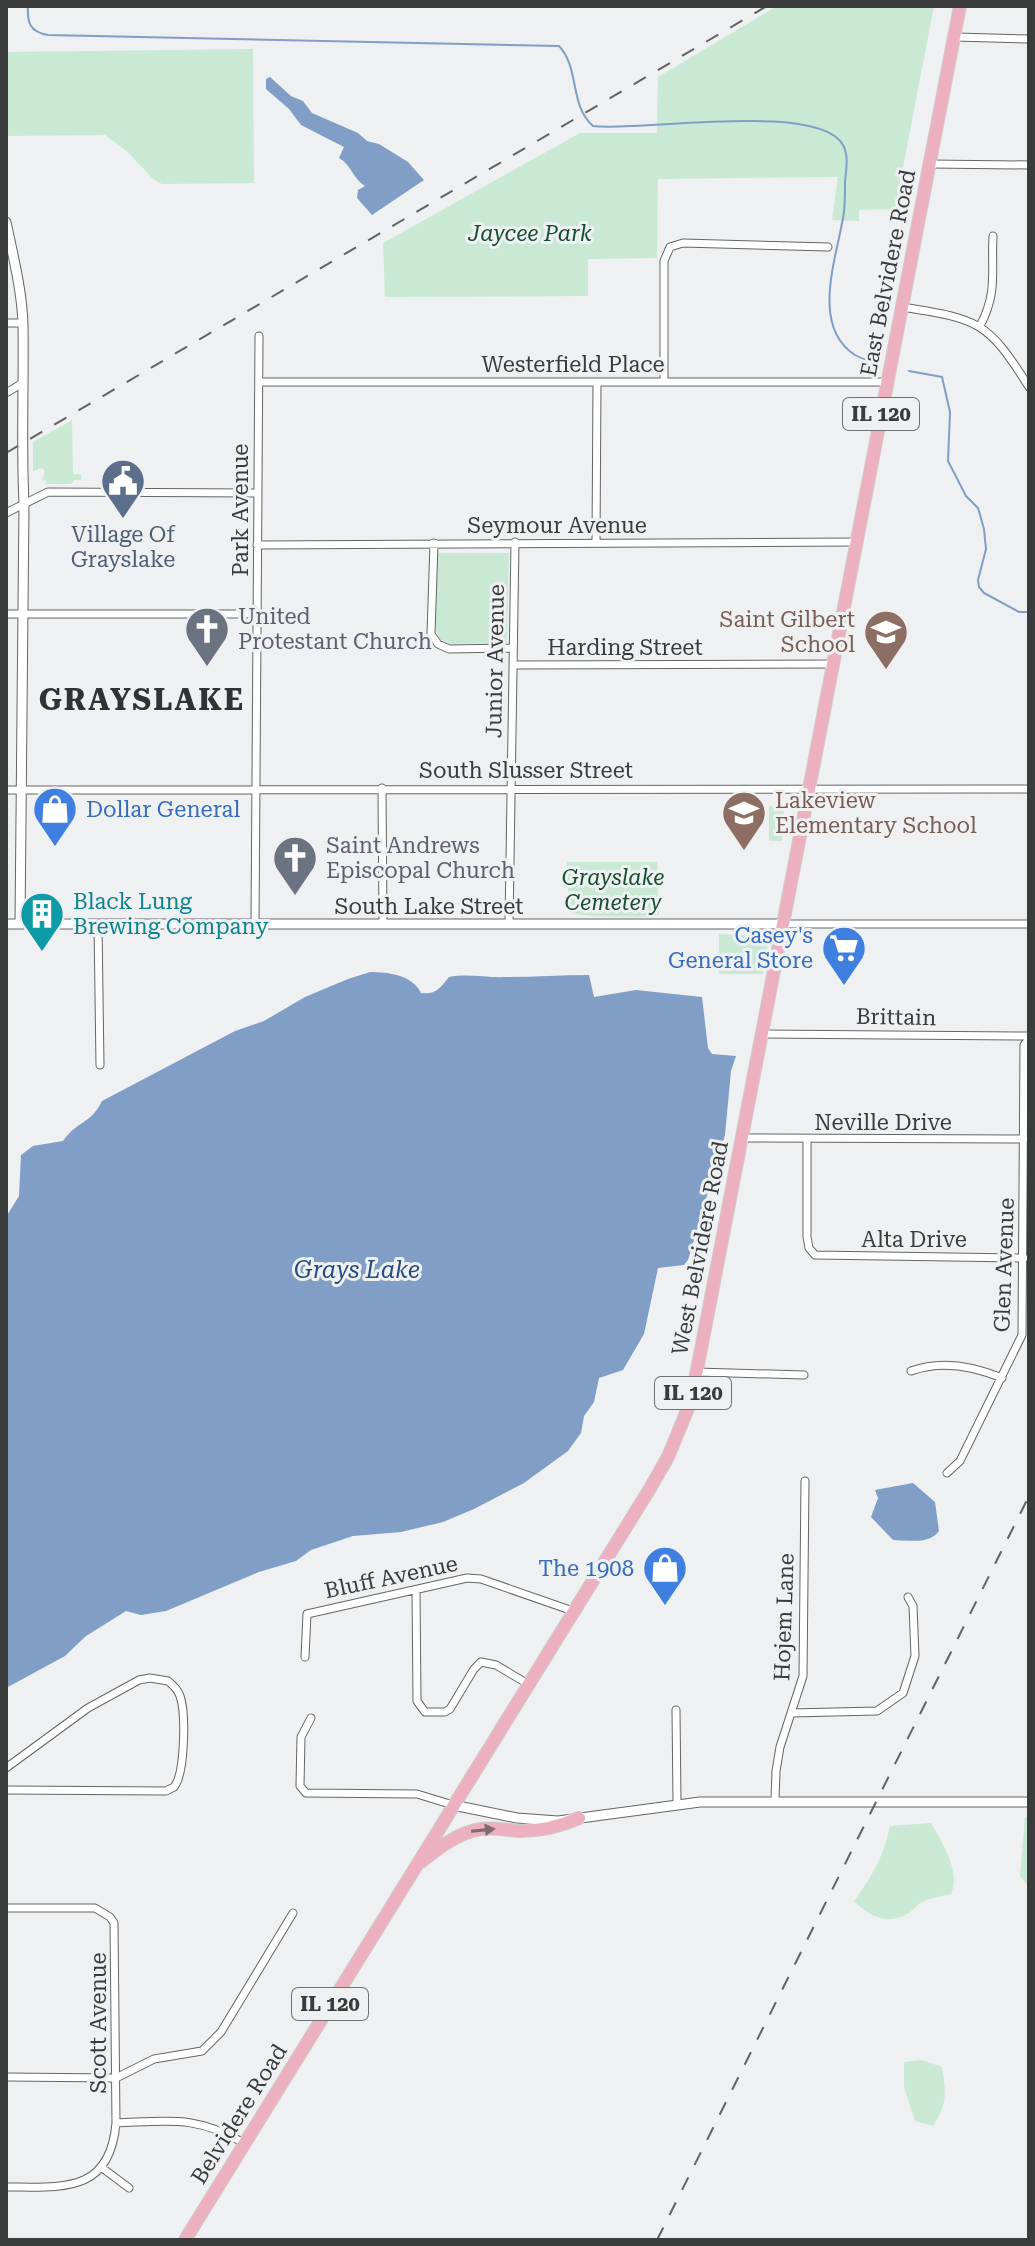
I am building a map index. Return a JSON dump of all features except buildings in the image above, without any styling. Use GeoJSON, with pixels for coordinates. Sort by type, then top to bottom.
{"type":"FeatureCollection","features":[{"type":"Feature","properties":{"kind":"main road","name":"East Belvidere Road"},"geometry":{"type":"LineString","coordinates":[[783,924],[960,6]]}},
{"type":"Feature","properties":{"kind":"main road","name":"West Belvidere Road"},"geometry":{"type":"LineString","coordinates":[[453,1805],[668,1457],[691,1401],[783,924]]}},
{"type":"Feature","properties":{"kind":"main road","name":"Belvidere Road"},"geometry":{"type":"LineString","coordinates":[[185,2240],[453,1805]]}},
{"type":"Feature","properties":{"kind":"main road"},"geometry":{"type":"LineString","coordinates":[[416,1866],[449,1840],[469,1832],[484,1828],[544,1830],[561,1827],[579,1818]]}},
{"type":"Feature","properties":{"kind":"street"},"geometry":{"type":"LineString","coordinates":[[955,37],[1029,39]]}},
{"type":"Feature","properties":{"kind":"street"},"geometry":{"type":"LineString","coordinates":[[930,164],[1029,165]]}},
{"type":"Feature","properties":{"kind":"street"},"geometry":{"type":"LineString","coordinates":[[6,222],[20,289],[23,323],[20,924]]}},
{"type":"Feature","properties":{"kind":"street"},"geometry":{"type":"LineString","coordinates":[[980,326],[994,286],[993,236]]}},
{"type":"Feature","properties":{"kind":"street"},"geometry":{"type":"LineString","coordinates":[[664,382],[664,261],[670,247],[683,243],[828,247]]}},
{"type":"Feature","properties":{"kind":"street"},"geometry":{"type":"LineString","coordinates":[[902,307],[944,314],[980,326],[999,342],[1029,387]]}},
{"type":"Feature","properties":{"kind":"street"},"geometry":{"type":"LineString","coordinates":[[6,323],[23,323]]}},
{"type":"Feature","properties":{"kind":"street","name":"Park Avenue"},"geometry":{"type":"LineString","coordinates":[[255,924],[259,336]]}},
{"type":"Feature","properties":{"kind":"street","name":"Westerfield Place"},"geometry":{"type":"LineString","coordinates":[[259,382],[887,382]]}},
{"type":"Feature","properties":{"kind":"street"},"geometry":{"type":"LineString","coordinates":[[596,543],[597,382]]}},
{"type":"Feature","properties":{"kind":"street"},"geometry":{"type":"LineString","coordinates":[[6,393],[21,384]]}},
{"type":"Feature","properties":{"kind":"street"},"geometry":{"type":"LineString","coordinates":[[6,513],[48,492],[258,493]]}},
{"type":"Feature","properties":{"kind":"street","name":"Junior Avenue"},"geometry":{"type":"LineString","coordinates":[[509,924],[515,542]]}},
{"type":"Feature","properties":{"kind":"street","name":"Seymour Avenue"},"geometry":{"type":"LineString","coordinates":[[257,545],[856,542]]}},
{"type":"Feature","properties":{"kind":"street"},"geometry":{"type":"LineString","coordinates":[[434,543],[431,634],[438,644],[449,649],[513,648]]}},
{"type":"Feature","properties":{"kind":"street"},"geometry":{"type":"LineString","coordinates":[[6,614],[257,614]]}},
{"type":"Feature","properties":{"kind":"street","name":"Harding Street"},"geometry":{"type":"LineString","coordinates":[[513,665],[833,664]]}},
{"type":"Feature","properties":{"kind":"street"},"geometry":{"type":"LineString","coordinates":[[382,788],[383,924]]}},
{"type":"Feature","properties":{"kind":"street","name":"South Slusser Street"},"geometry":{"type":"LineString","coordinates":[[6,790],[1029,789]]}},
{"type":"Feature","properties":{"kind":"street","name":"South Lake Street"},"geometry":{"type":"LineString","coordinates":[[6,924],[1029,924]]}},
{"type":"Feature","properties":{"kind":"street"},"geometry":{"type":"LineString","coordinates":[[98,924],[100,1065]]}},
{"type":"Feature","properties":{"kind":"street","name":"Brittain"},"geometry":{"type":"LineString","coordinates":[[762,1034],[1029,1038]]}},
{"type":"Feature","properties":{"kind":"street","name":"Glen Avenue"},"geometry":{"type":"LineString","coordinates":[[947,1473],[960,1461],[1022,1335],[1027,1179],[1024,1045],[1029,1038]]}},
{"type":"Feature","properties":{"kind":"street","name":"Neville Drive"},"geometry":{"type":"LineString","coordinates":[[742,1138],[1024,1139]]}},
{"type":"Feature","properties":{"kind":"street","name":"Alta Drive"},"geometry":{"type":"LineString","coordinates":[[807,1140],[809,1248],[815,1255],[1024,1258]]}},
{"type":"Feature","properties":{"kind":"street"},"geometry":{"type":"LineString","coordinates":[[911,1371],[924,1366],[969,1366],[1002,1378]]}},
{"type":"Feature","properties":{"kind":"street"},"geometry":{"type":"LineString","coordinates":[[697,1372],[804,1375]]}},
{"type":"Feature","properties":{"kind":"street","name":"Hojem Lane"},"geometry":{"type":"LineString","coordinates":[[775,1800],[778,1759],[803,1676],[805,1481]]}},
{"type":"Feature","properties":{"kind":"street","name":"Bluff Avenue"},"geometry":{"type":"LineString","coordinates":[[305,1657],[307,1614],[467,1578],[481,1579],[573,1611]]}},
{"type":"Feature","properties":{"kind":"street"},"geometry":{"type":"LineString","coordinates":[[416,1590],[417,1701],[425,1712],[445,1712],[455,1704],[481,1662],[496,1665],[528,1684]]}},
{"type":"Feature","properties":{"kind":"street"},"geometry":{"type":"LineString","coordinates":[[791,1713],[877,1711],[903,1693],[915,1656],[913,1606],[908,1597]]}},
{"type":"Feature","properties":{"kind":"street"},"geometry":{"type":"LineString","coordinates":[[6,1768],[88,1708],[139,1680],[168,1681],[180,1694],[182,1765],[178,1782],[166,1791],[6,1790]]}},
{"type":"Feature","properties":{"kind":"street"},"geometry":{"type":"LineString","coordinates":[[676,1710],[677,1803]]}},
{"type":"Feature","properties":{"kind":"street"},"geometry":{"type":"LineString","coordinates":[[311,1718],[301,1737],[300,1786],[306,1793],[417,1794],[517,1818],[558,1821],[677,1803],[775,1800],[1029,1802]]}},
{"type":"Feature","properties":{"kind":"street","name":"Scott Avenue"},"geometry":{"type":"LineString","coordinates":[[6,1908],[95,1908],[114,1923],[116,2123],[113,2145],[101,2167]]}},
{"type":"Feature","properties":{"kind":"street"},"geometry":{"type":"LineString","coordinates":[[6,2077],[116,2078],[154,2059],[190,2055],[211,2045],[293,1913]]}},
{"type":"Feature","properties":{"kind":"street"},"geometry":{"type":"LineString","coordinates":[[116,2123],[182,2120],[210,2125],[244,2143]]}},
{"type":"Feature","properties":{"kind":"street"},"geometry":{"type":"LineString","coordinates":[[6,2187],[65,2187],[85,2181],[101,2167],[129,2188]]}},
{"type":"Feature","properties":{"kind":"green space","name":"Jaycee Park"},"geometry":{"type":"Polygon","coordinates":[[[777,6],[934,6],[895,209],[859,210],[859,221],[832,220],[838,177],[658,179],[657,258],[588,259],[588,296],[385,297],[383,243],[580,133],[657,133],[658,77],[777,6]]]}},
{"type":"Feature","properties":{"kind":"green space"},"geometry":{"type":"Polygon","coordinates":[[[253,49],[254,183],[162,184],[105,135],[6,136],[6,52],[253,49]]]}},
{"type":"Feature","properties":{"kind":"green space"},"geometry":{"type":"Polygon","coordinates":[[[72,420],[73,474],[81,474],[81,480],[74,480],[71,484],[46,484],[46,480],[42,481],[45,471],[42,468],[33,471],[33,442],[72,420]]]}},
{"type":"Feature","properties":{"kind":"green space"},"geometry":{"type":"Polygon","coordinates":[[[436,553],[509,553],[507,643],[449,644],[440,639],[436,629],[436,553]]]}},
{"type":"Feature","properties":{"kind":"green space"},"geometry":{"type":"Polygon","coordinates":[[[769,806],[784,807],[782,841],[769,841],[769,806]]]}},
{"type":"Feature","properties":{"kind":"green space","name":"Grayslake Cemetery"},"geometry":{"type":"Polygon","coordinates":[[[567,862],[657,862],[659,914],[654,917],[569,913],[567,862]]]}},
{"type":"Feature","properties":{"kind":"green space"},"geometry":{"type":"Polygon","coordinates":[[[719,934],[766,937],[768,945],[763,974],[719,974],[719,934]]]}},
{"type":"Feature","properties":{"kind":"green space"},"geometry":{"type":"Polygon","coordinates":[[[1025,1817],[1029,1817],[1029,1888],[1020,1876],[1025,1817]]]}},
{"type":"Feature","properties":{"kind":"green space"},"geometry":{"type":"Polygon","coordinates":[[[931,1823],[952,1867],[951,1894],[924,1901],[907,1914],[891,1919],[878,1917],[859,1906],[854,1901],[876,1866],[890,1826],[931,1823]]]}},
{"type":"Feature","properties":{"kind":"green space"},"geometry":{"type":"Polygon","coordinates":[[[922,2060],[942,2067],[945,2098],[933,2126],[915,2121],[904,2087],[904,2062],[922,2060]]]}},
{"type":"Feature","properties":{"kind":"water"},"geometry":{"type":"Polygon","coordinates":[[[270,77],[291,96],[303,101],[312,113],[379,144],[408,162],[424,180],[372,215],[357,198],[358,190],[365,186],[339,158],[344,147],[301,125],[289,109],[266,89],[266,79],[270,77]]]}},
{"type":"Feature","properties":{"kind":"water","name":"Grays Lake"},"geometry":{"type":"Polygon","coordinates":[[[370,972],[406,978],[421,993],[434,992],[449,977],[456,976],[589,975],[594,997],[636,990],[702,997],[708,1048],[712,1054],[736,1056],[731,1071],[725,1135],[688,1260],[684,1265],[658,1268],[644,1334],[623,1370],[599,1378],[594,1402],[584,1416],[581,1433],[568,1451],[524,1483],[443,1522],[401,1532],[353,1536],[311,1550],[296,1561],[259,1572],[166,1611],[141,1615],[126,1611],[86,1636],[65,1656],[6,1688],[6,1217],[19,1196],[21,1155],[33,1146],[63,1141],[98,1109],[102,1101],[235,1031],[264,1021],[305,997],[370,972]]]}},
{"type":"Feature","properties":{"kind":"water"},"geometry":{"type":"Polygon","coordinates":[[[913,1483],[935,1502],[939,1531],[924,1540],[893,1540],[871,1517],[878,1498],[875,1490],[913,1483]]]}},
{"type":"Feature","properties":{"kind":"waterway"},"geometry":{"type":"LineString","coordinates":[[28,6],[31,26],[37,32],[48,35],[559,46],[570,65],[581,108],[593,126],[765,121],[800,124],[827,132],[843,145],[847,158],[844,212],[830,288],[833,326],[841,342],[855,355],[878,364]]}},
{"type":"Feature","properties":{"kind":"waterway"},"geometry":{"type":"LineString","coordinates":[[909,371],[942,377],[950,412],[948,461],[966,496],[978,508],[984,529],[986,549],[979,587],[984,593],[1019,612],[1029,612]]}},
{"type":"Feature","properties":{"kind":"railway"},"geometry":{"type":"LineString","coordinates":[[6,453],[767,6]]}},
{"type":"Feature","properties":{"kind":"railway"},"geometry":{"type":"LineString","coordinates":[[657,2240],[1029,1496]]}},
{"type":"Feature","properties":{"kind":"place","name":"Village Of Grayslake"},"geometry":{"type":"Point","coordinates":[123,520]}},
{"type":"Feature","properties":{"kind":"place","name":"United Protestant Church"},"geometry":{"type":"Point","coordinates":[207,668]}},
{"type":"Feature","properties":{"kind":"place","name":"Saint Gilbert School"},"geometry":{"type":"Point","coordinates":[886,671]}},
{"type":"Feature","properties":{"kind":"place","name":"Dollar General"},"geometry":{"type":"Point","coordinates":[55,848]}},
{"type":"Feature","properties":{"kind":"place","name":"Lakeview Elementary School"},"geometry":{"type":"Point","coordinates":[744,852]}},
{"type":"Feature","properties":{"kind":"place","name":"Saint Andrews Episcopal Church"},"geometry":{"type":"Point","coordinates":[295,897]}},
{"type":"Feature","properties":{"kind":"place","name":"Black Lung Brewing Company"},"geometry":{"type":"Point","coordinates":[42,953]}},
{"type":"Feature","properties":{"kind":"place","name":"Casey's General Store"},"geometry":{"type":"Point","coordinates":[844,987]}},
{"type":"Feature","properties":{"kind":"place","name":"The 1908"},"geometry":{"type":"Point","coordinates":[665,1607]}},
{"type":"Feature","properties":{"kind":"district","name":"GRAYSLAKE"},"geometry":{"type":"Point","coordinates":[142,699]}}]}
